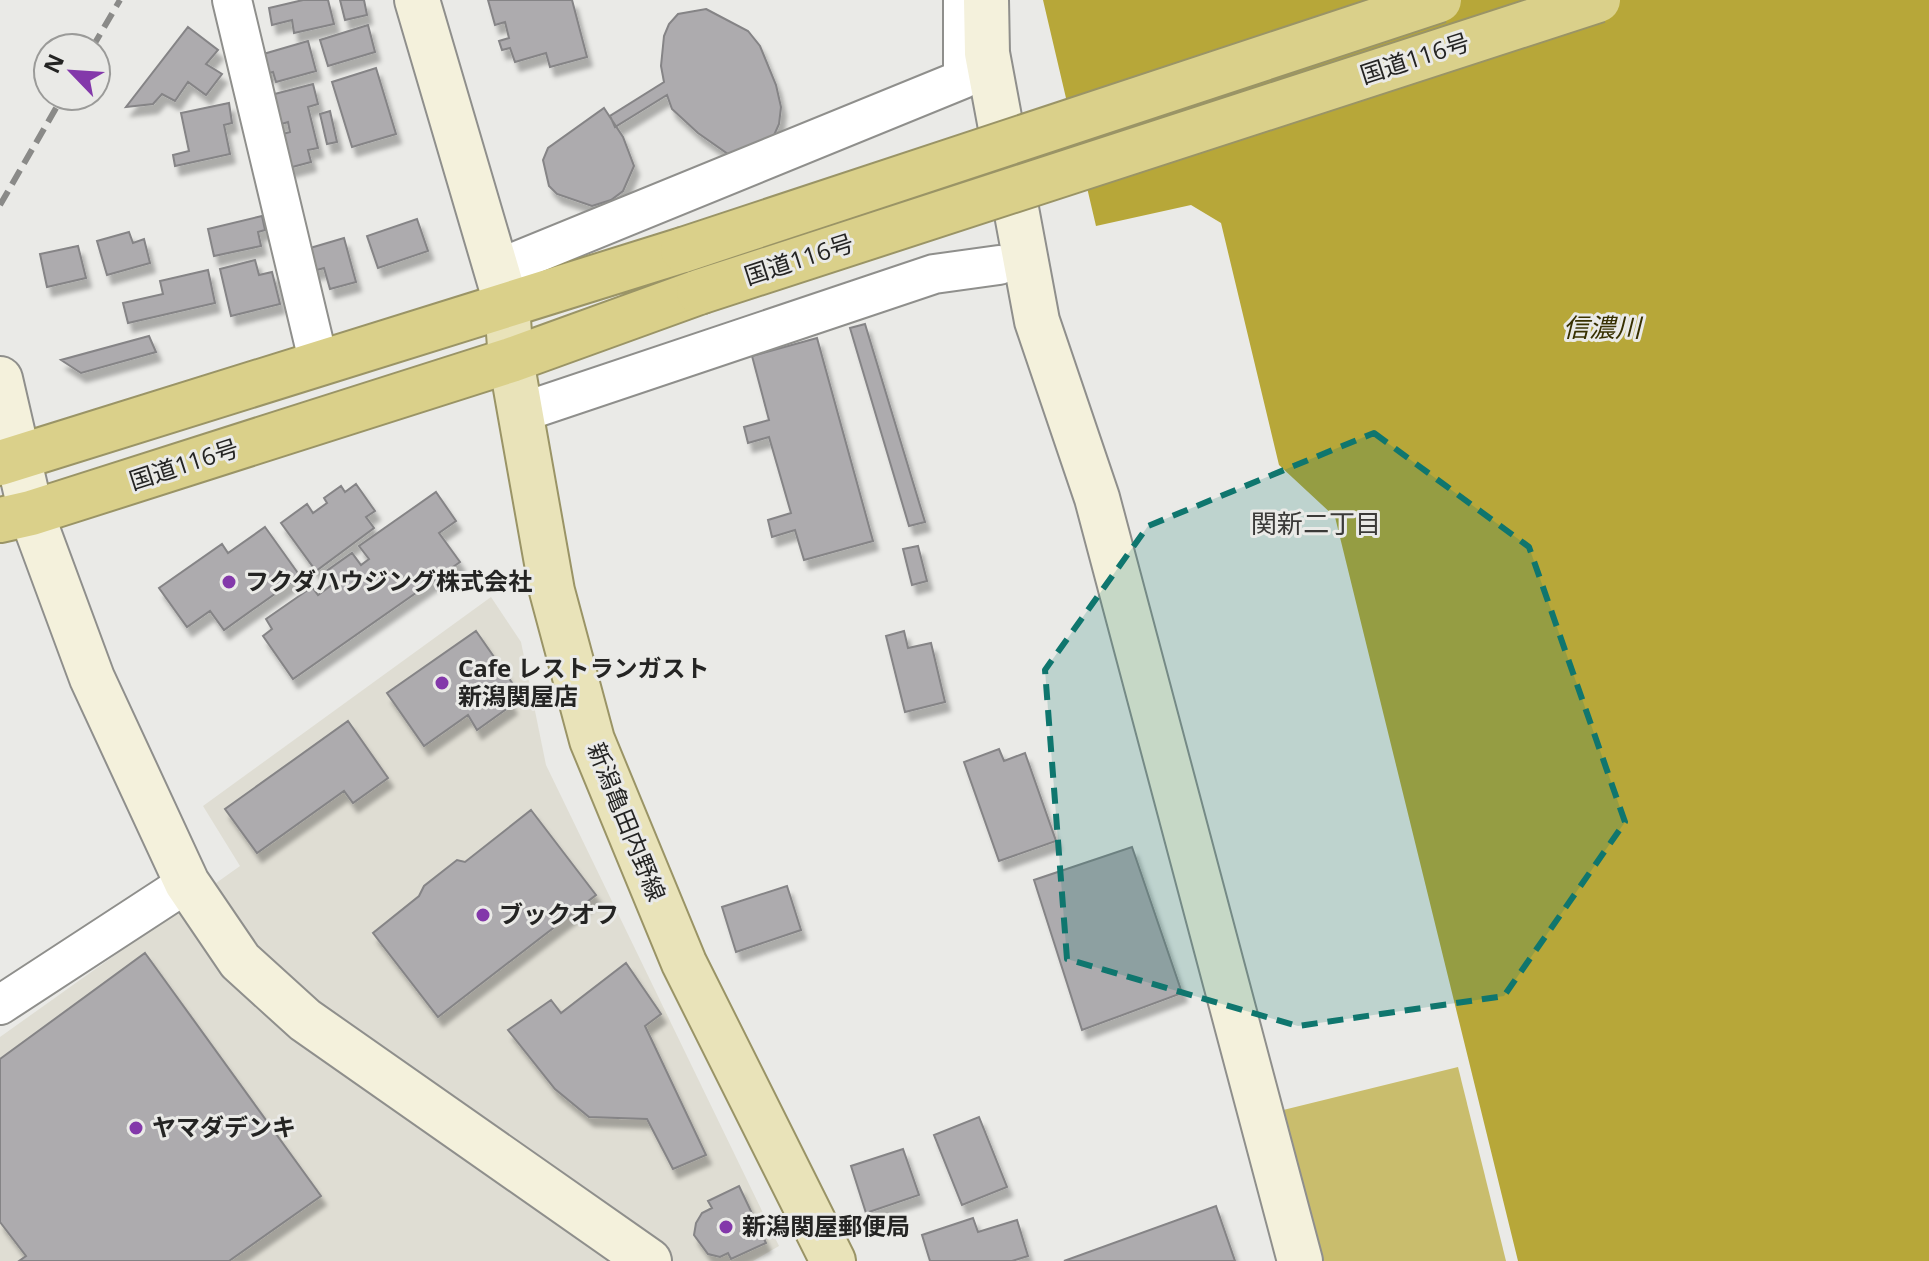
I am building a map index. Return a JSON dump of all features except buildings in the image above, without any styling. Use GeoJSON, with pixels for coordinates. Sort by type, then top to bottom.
{"type":"FeatureCollection","features":[{"type":"Feature","properties":{"kind":"highway","name":"国道116号"},"geometry":{"type":"LineString","coordinates":[[9,460],[319,364],[501,288],[683,250],[1439,0]]}},
{"type":"Feature","properties":{"kind":"highway","name":"国道116号"},"geometry":{"type":"LineString","coordinates":[[16,517],[511,360],[699,292],[1598,0]]}},
{"type":"Feature","properties":{"kind":"main road","name":"新潟亀田内野線"},"geometry":{"type":"LineString","coordinates":[[501,288],[552,591],[592,740],[684,963],[833,1261]]}},
{"type":"Feature","properties":{"kind":"street"},"geometry":{"type":"LineString","coordinates":[[232,0],[319,364]]}},
{"type":"Feature","properties":{"kind":"street"},"geometry":{"type":"LineString","coordinates":[[417,0],[501,288],[963,79],[963,0]]}},
{"type":"Feature","properties":{"kind":"street"},"geometry":{"type":"LineString","coordinates":[[986,0],[987,53],[1037,321],[1097,498],[1300,1261]]}},
{"type":"Feature","properties":{"kind":"street"},"geometry":{"type":"LineString","coordinates":[[520,413],[934,274],[999,265]]}},
{"type":"Feature","properties":{"kind":"street"},"geometry":{"type":"LineString","coordinates":[[0,379],[16,517],[187,883],[240,961],[305,1020],[649,1261]]}},
{"type":"Feature","properties":{"kind":"street"},"geometry":{"type":"LineString","coordinates":[[0,1005],[187,883]]}},
{"type":"Feature","properties":{"kind":"highlighted area"},"geometry":{"type":"Polygon","coordinates":[[[1374,433],[1529,547],[1625,822],[1504,996],[1298,1026],[1067,959],[1045,670],[1148,526],[1374,433]]]}},
{"type":"Feature","properties":{"kind":"shaded area"},"geometry":{"type":"Polygon","coordinates":[[[491,597],[521,642],[546,765],[779,1246],[753,1261],[0,1261],[0,1037],[240,866],[203,806],[491,597]]]}},
{"type":"Feature","properties":{"kind":"shaded area"},"geometry":{"type":"Polygon","coordinates":[[[1458,1067],[1506,1261],[1310,1261],[1271,1113],[1458,1067]]]}},
{"type":"Feature","properties":{"kind":"water","name":"信濃川"},"geometry":{"type":"Polygon","coordinates":[[[1043,0],[1929,0],[1929,1261],[1518,1261],[1335,517],[1279,465],[1221,223],[1191,205],[1096,226],[1043,0]]]}},
{"type":"Feature","properties":{"kind":"railway"},"geometry":{"type":"LineString","coordinates":[[101,32],[120,0]]}},
{"type":"Feature","properties":{"kind":"railway"},"geometry":{"type":"LineString","coordinates":[[0,205],[54,112]]}},
{"type":"Feature","properties":{"kind":"place","name":"フクダハウジング株式会社"},"geometry":{"type":"Point","coordinates":[229,582]}},
{"type":"Feature","properties":{"kind":"place","name":"Cafe レストランガスト 新潟関屋店"},"geometry":{"type":"Point","coordinates":[442,683]}},
{"type":"Feature","properties":{"kind":"place","name":"ブックオフ"},"geometry":{"type":"Point","coordinates":[483,915]}},
{"type":"Feature","properties":{"kind":"place","name":"ヤマダデンキ"},"geometry":{"type":"Point","coordinates":[136,1128]}},
{"type":"Feature","properties":{"kind":"place","name":"新潟関屋郵便局"},"geometry":{"type":"Point","coordinates":[726,1227]}},
{"type":"Feature","properties":{"kind":"district","name":"関新二丁目"},"geometry":{"type":"Point","coordinates":[1316,524]}}]}
